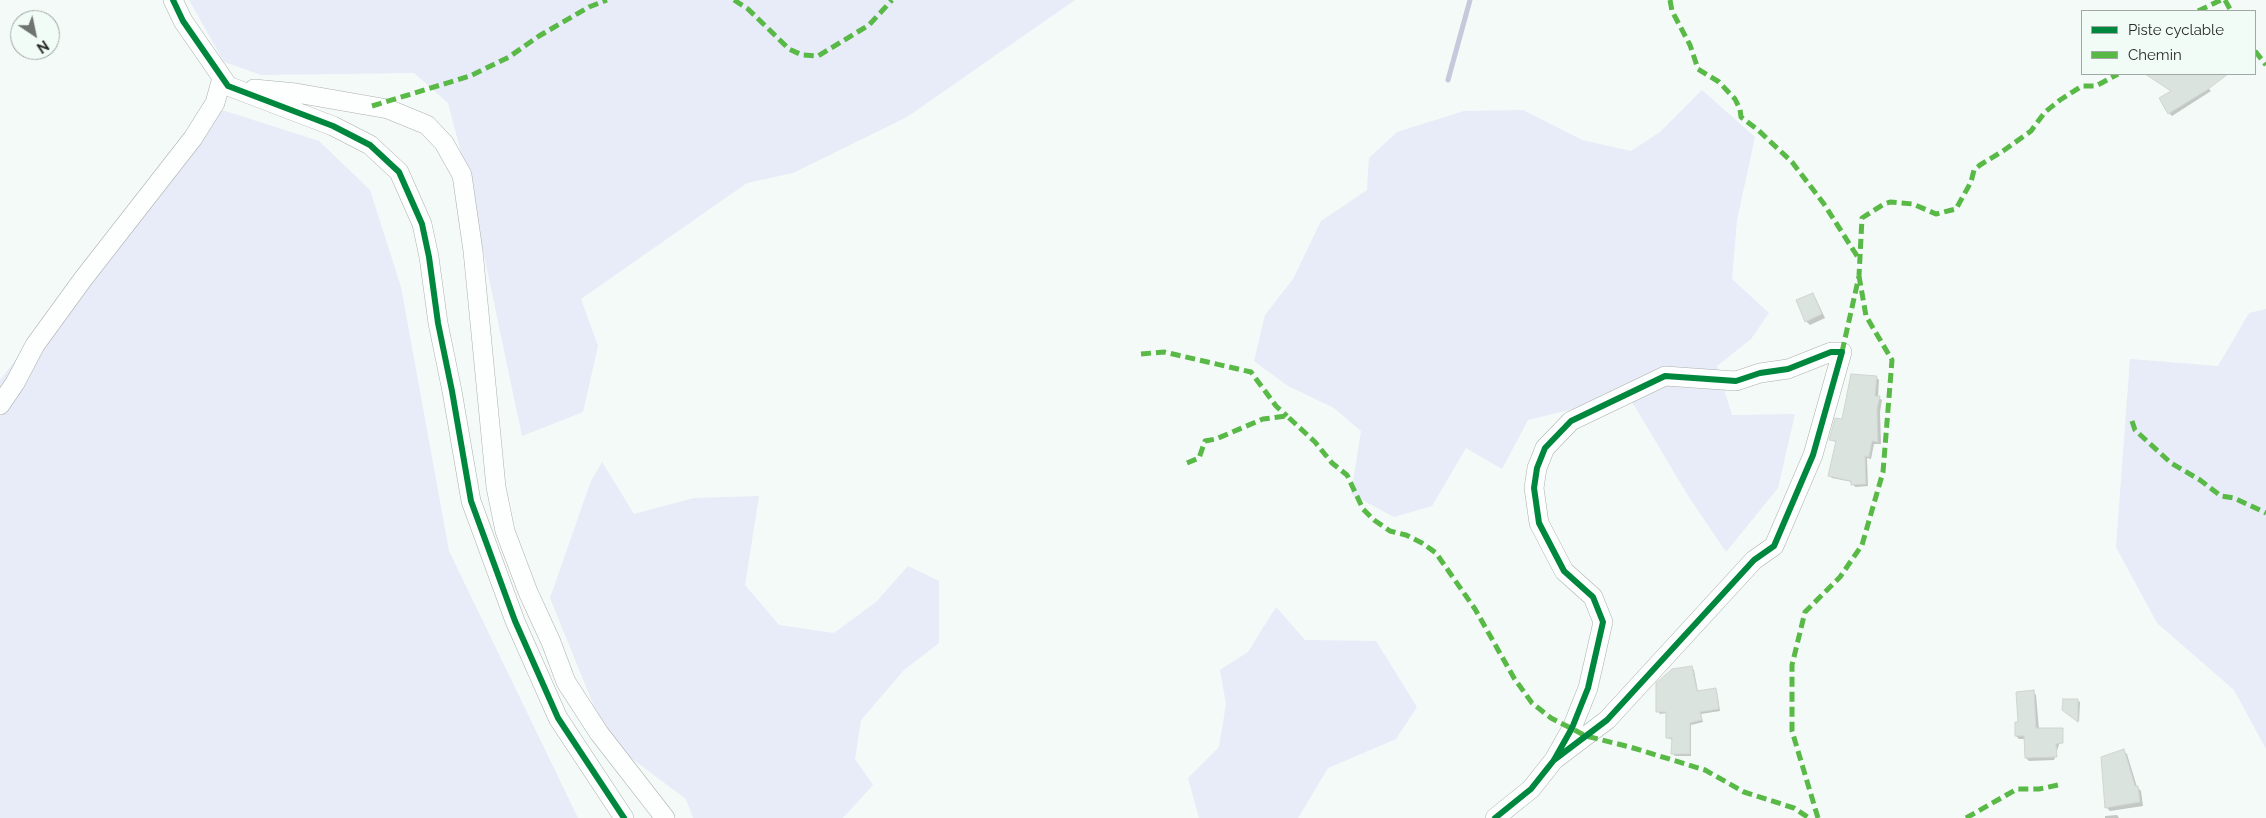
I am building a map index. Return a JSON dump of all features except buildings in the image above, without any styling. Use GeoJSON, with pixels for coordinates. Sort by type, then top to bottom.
{"type":"FeatureCollection","features":[{"type":"Feature","properties":{"kind":"street"},"geometry":{"type":"LineString","coordinates":[[173,0],[183,21],[225,82],[333,126],[363,141],[370,145],[399,172],[422,224],[426,240],[438,323],[471,501],[515,621],[558,718],[624,818]]}},
{"type":"Feature","properties":{"kind":"street"},"geometry":{"type":"LineString","coordinates":[[0,405],[16,383],[35,345],[83,279],[193,138],[215,103],[225,82]]}},
{"type":"Feature","properties":{"kind":"street"},"geometry":{"type":"LineString","coordinates":[[225,82],[388,109],[427,125],[444,143],[462,175],[473,251],[496,487],[505,531],[528,592],[551,642],[566,682],[599,733],[665,818]]}},
{"type":"Feature","properties":{"kind":"street"},"geometry":{"type":"LineString","coordinates":[[1495,818],[1531,789],[1554,760],[1572,728],[1588,688],[1602,622],[1593,597],[1564,571],[1539,523],[1534,488],[1537,468],[1545,448],[1572,421],[1665,376],[1736,381],[1788,369],[1830,352],[1842,352],[1813,455],[1774,546],[1754,560],[1607,720],[1554,760]]}},
{"type":"Feature","properties":{"kind":"shaded area"},"geometry":{"type":"Polygon","coordinates":[[[189,0],[1075,0],[907,117],[793,173],[747,183],[581,299],[598,346],[583,412],[522,436],[468,179],[448,103],[414,73],[261,75],[224,62],[189,0]]]}},
{"type":"Feature","properties":{"kind":"shaded area"},"geometry":{"type":"Polygon","coordinates":[[[1702,90],[1755,137],[1737,220],[1732,279],[1769,313],[1751,339],[1717,366],[1732,415],[1795,414],[1778,488],[1726,552],[1687,494],[1631,400],[1577,408],[1528,420],[1502,469],[1466,448],[1432,506],[1394,517],[1351,494],[1361,431],[1334,408],[1288,386],[1254,361],[1265,315],[1293,279],[1321,221],[1367,190],[1369,158],[1397,132],[1464,111],[1523,110],[1582,140],[1631,151],[1660,132],[1702,90]]]}},
{"type":"Feature","properties":{"kind":"shaded area"},"geometry":{"type":"Polygon","coordinates":[[[213,107],[319,141],[370,190],[401,287],[449,551],[578,818],[0,818],[0,380],[213,107]]]}},
{"type":"Feature","properties":{"kind":"shaded area"},"geometry":{"type":"Polygon","coordinates":[[[2266,309],[2266,749],[2234,690],[2157,623],[2116,547],[2130,359],[2218,366],[2249,313],[2266,309]]]}},
{"type":"Feature","properties":{"kind":"shaded area"},"geometry":{"type":"Polygon","coordinates":[[[602,462],[634,514],[694,498],[759,496],[745,585],[779,625],[834,633],[876,602],[908,566],[939,581],[939,643],[904,670],[861,720],[855,759],[873,785],[843,818],[693,818],[686,799],[608,741],[550,598],[591,481],[602,462]]]}},
{"type":"Feature","properties":{"kind":"shaded area"},"geometry":{"type":"Polygon","coordinates":[[[1276,607],[1305,640],[1376,641],[1417,707],[1396,739],[1328,768],[1298,818],[1199,818],[1188,778],[1219,747],[1226,704],[1220,670],[1248,652],[1276,607]]]}},
{"type":"Feature","properties":{"kind":"waterway"},"geometry":{"type":"LineString","coordinates":[[1448,80],[1470,0]]}},
{"type":"Feature","properties":{"kind":"marked path"},"geometry":{"type":"LineString","coordinates":[[372,106],[470,76],[509,57],[539,36],[589,7],[607,0]]}},
{"type":"Feature","properties":{"kind":"marked path"},"geometry":{"type":"LineString","coordinates":[[734,0],[748,9],[789,49],[802,55],[818,56],[869,25],[892,0]]}},
{"type":"Feature","properties":{"kind":"marked path"},"geometry":{"type":"LineString","coordinates":[[1670,0],[1672,11],[1690,45],[1698,69],[1719,82],[1735,99],[1740,109],[1741,117],[1792,162],[1824,204],[1859,259]]}},
{"type":"Feature","properties":{"kind":"marked path"},"geometry":{"type":"LineString","coordinates":[[2200,10],[2221,0]]}},
{"type":"Feature","properties":{"kind":"marked path"},"geometry":{"type":"LineString","coordinates":[[2225,0],[2230,10]]}},
{"type":"Feature","properties":{"kind":"marked path"},"geometry":{"type":"LineString","coordinates":[[2256,52],[2266,65]]}},
{"type":"Feature","properties":{"kind":"marked path"},"geometry":{"type":"LineString","coordinates":[[1842,352],[1859,276],[1862,218],[1890,202],[1913,204],[1936,214],[1956,209],[1971,182],[1974,170],[2031,131],[2045,112],[2060,100],[2082,86],[2096,86],[2116,75]]}},
{"type":"Feature","properties":{"kind":"marked path"},"geometry":{"type":"LineString","coordinates":[[1818,818],[1792,731],[1792,665],[1805,612],[1840,577],[1862,545],[1883,472],[1892,360],[1866,316],[1859,276]]}},
{"type":"Feature","properties":{"kind":"marked path"},"geometry":{"type":"LineString","coordinates":[[1141,354],[1164,352],[1251,372],[1276,406],[1287,416]]}},
{"type":"Feature","properties":{"kind":"marked path"},"geometry":{"type":"LineString","coordinates":[[1187,463],[1199,458],[1205,441],[1216,439],[1263,419],[1287,416],[1315,442],[1332,463],[1347,475],[1363,509],[1374,520],[1390,531],[1406,535],[1422,543],[1436,553],[1475,609],[1514,678],[1532,703],[1551,718],[1586,736],[1630,747],[1705,770],[1744,792],[1794,808],[1809,818]]}},
{"type":"Feature","properties":{"kind":"marked path"},"geometry":{"type":"LineString","coordinates":[[2132,421],[2135,430],[2171,463],[2200,480],[2221,496],[2234,498],[2266,513]]}},
{"type":"Feature","properties":{"kind":"marked path"},"geometry":{"type":"LineString","coordinates":[[1966,818],[2017,789],[2039,789],[2058,785]]}},
{"type":"Feature","properties":{"kind":"cycle path"},"geometry":{"type":"LineString","coordinates":[[173,0],[183,21],[228,86],[333,126],[370,145],[399,172],[422,224],[471,501],[515,621],[558,718],[624,818]]}},
{"type":"Feature","properties":{"kind":"cycle path"},"geometry":{"type":"LineString","coordinates":[[1495,818],[1531,789],[1554,760],[1572,728],[1588,688],[1603,622],[1593,597],[1564,571],[1539,523],[1534,488],[1537,468],[1545,448],[1571,421],[1665,376],[1736,381],[1760,373],[1788,369],[1831,352],[1842,352],[1813,455],[1774,546],[1754,560],[1607,720],[1554,760]]}}]}
